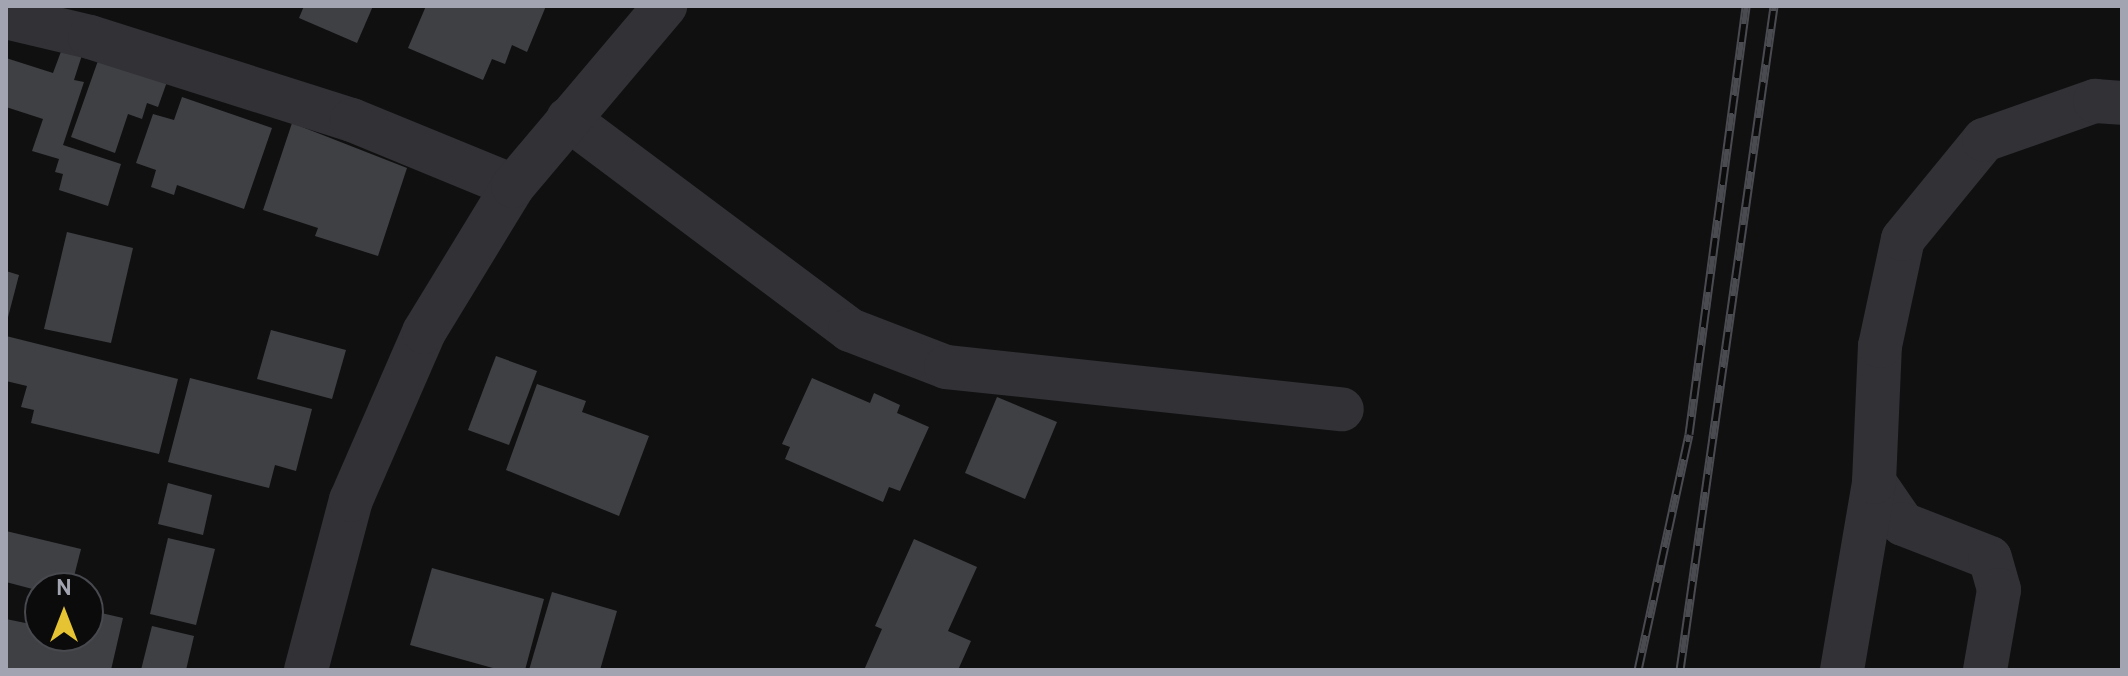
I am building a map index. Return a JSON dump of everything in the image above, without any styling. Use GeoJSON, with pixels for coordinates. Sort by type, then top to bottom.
{"type":"FeatureCollection","features":[{"type":"Feature","properties":{"kind":"street"},"geometry":{"type":"LineString","coordinates":[[306,670],[334,554],[387,413],[424,332],[513,186],[665,6]]}},
{"type":"Feature","properties":{"kind":"street"},"geometry":{"type":"LineString","coordinates":[[6,17],[90,37],[324,111],[513,186]]}},
{"type":"Feature","properties":{"kind":"street"},"geometry":{"type":"LineString","coordinates":[[1842,670],[1874,482],[1880,346],[1903,239],[1984,140],[2095,101],[2122,103]]}},
{"type":"Feature","properties":{"kind":"street"},"geometry":{"type":"LineString","coordinates":[[568,119],[850,330],[946,367],[1342,409]]}},
{"type":"Feature","properties":{"kind":"street"},"geometry":{"type":"LineString","coordinates":[[1874,482],[1903,524],[1990,558],[1999,590],[1985,670]]}},
{"type":"Feature","properties":{"kind":"building"},"geometry":{"type":"Polygon","coordinates":[[[304,6],[373,6],[357,43],[299,18],[304,6]]]}},
{"type":"Feature","properties":{"kind":"building"},"geometry":{"type":"Polygon","coordinates":[[[426,6],[546,6],[527,52],[512,45],[505,64],[492,59],[483,80],[408,48],[426,6]]]}},
{"type":"Feature","properties":{"kind":"building"},"geometry":{"type":"Polygon","coordinates":[[[62,49],[82,55],[74,80],[84,82],[63,145],[121,164],[108,206],[59,190],[63,174],[55,172],[59,159],[32,151],[43,119],[6,107],[6,58],[53,73],[62,49]]]}},
{"type":"Feature","properties":{"kind":"building"},"geometry":{"type":"Polygon","coordinates":[[[100,55],[168,79],[158,107],[147,103],[142,119],[128,114],[115,153],[71,137],[100,55]]]}},
{"type":"Feature","properties":{"kind":"building"},"geometry":{"type":"Polygon","coordinates":[[[182,97],[272,128],[244,209],[177,185],[174,195],[151,187],[156,170],[136,163],[153,114],[174,120],[182,97]]]}},
{"type":"Feature","properties":{"kind":"building"},"geometry":{"type":"Polygon","coordinates":[[[292,123],[407,168],[378,256],[315,236],[318,228],[263,210],[292,123]]]}},
{"type":"Feature","properties":{"kind":"building"},"geometry":{"type":"Polygon","coordinates":[[[67,232],[133,248],[111,343],[44,329],[67,232]]]}},
{"type":"Feature","properties":{"kind":"building"},"geometry":{"type":"Polygon","coordinates":[[[6,271],[19,275],[7,321],[6,321],[6,271]]]}},
{"type":"Feature","properties":{"kind":"building"},"geometry":{"type":"Polygon","coordinates":[[[271,330],[346,350],[332,399],[257,379],[271,330]]]}},
{"type":"Feature","properties":{"kind":"building"},"geometry":{"type":"Polygon","coordinates":[[[6,336],[178,379],[159,454],[31,423],[34,410],[21,407],[27,386],[6,381],[6,336]]]}},
{"type":"Feature","properties":{"kind":"building"},"geometry":{"type":"Polygon","coordinates":[[[496,356],[537,371],[509,445],[468,430],[496,356]]]}},
{"type":"Feature","properties":{"kind":"building"},"geometry":{"type":"Polygon","coordinates":[[[190,378],[312,409],[296,471],[275,465],[269,488],[168,462],[190,378]]]}},
{"type":"Feature","properties":{"kind":"building"},"geometry":{"type":"Polygon","coordinates":[[[812,378],[870,403],[874,393],[900,405],[897,413],[929,427],[900,491],[889,487],[883,502],[785,459],[790,447],[782,444],[812,378]]]}},
{"type":"Feature","properties":{"kind":"building"},"geometry":{"type":"Polygon","coordinates":[[[537,384],[586,401],[582,412],[649,436],[619,516],[506,470],[537,384]]]}},
{"type":"Feature","properties":{"kind":"building"},"geometry":{"type":"Polygon","coordinates":[[[997,397],[1057,422],[1025,499],[965,473],[997,397]]]}},
{"type":"Feature","properties":{"kind":"building"},"geometry":{"type":"Polygon","coordinates":[[[168,483],[212,495],[203,535],[158,524],[168,483]]]}},
{"type":"Feature","properties":{"kind":"building"},"geometry":{"type":"Polygon","coordinates":[[[6,531],[81,549],[75,572],[24,572],[24,587],[6,582],[6,531]]]}},
{"type":"Feature","properties":{"kind":"building"},"geometry":{"type":"Polygon","coordinates":[[[168,538],[215,549],[196,625],[150,614],[168,538]]]}},
{"type":"Feature","properties":{"kind":"building"},"geometry":{"type":"Polygon","coordinates":[[[914,539],[977,567],[948,631],[971,641],[958,670],[864,670],[882,629],[875,626],[914,539]]]}},
{"type":"Feature","properties":{"kind":"building"},"geometry":{"type":"Polygon","coordinates":[[[432,568],[544,599],[525,670],[500,670],[410,645],[432,568]]]}},
{"type":"Feature","properties":{"kind":"building"},"geometry":{"type":"Polygon","coordinates":[[[552,592],[617,611],[600,670],[529,670],[552,592]]]}},
{"type":"Feature","properties":{"kind":"building"},"geometry":{"type":"Polygon","coordinates":[[[104,614],[123,618],[111,670],[6,670],[6,619],[24,623],[24,652],[104,652],[104,614]]]}},
{"type":"Feature","properties":{"kind":"building"},"geometry":{"type":"Polygon","coordinates":[[[152,626],[194,636],[186,670],[141,670],[152,626]]]}},
{"type":"Feature","properties":{"kind":"railway"},"geometry":{"type":"LineString","coordinates":[[1638,670],[1689,434],[1746,6]]}},
{"type":"Feature","properties":{"kind":"railway"},"geometry":{"type":"LineString","coordinates":[[1680,670],[1774,6]]}}]}
